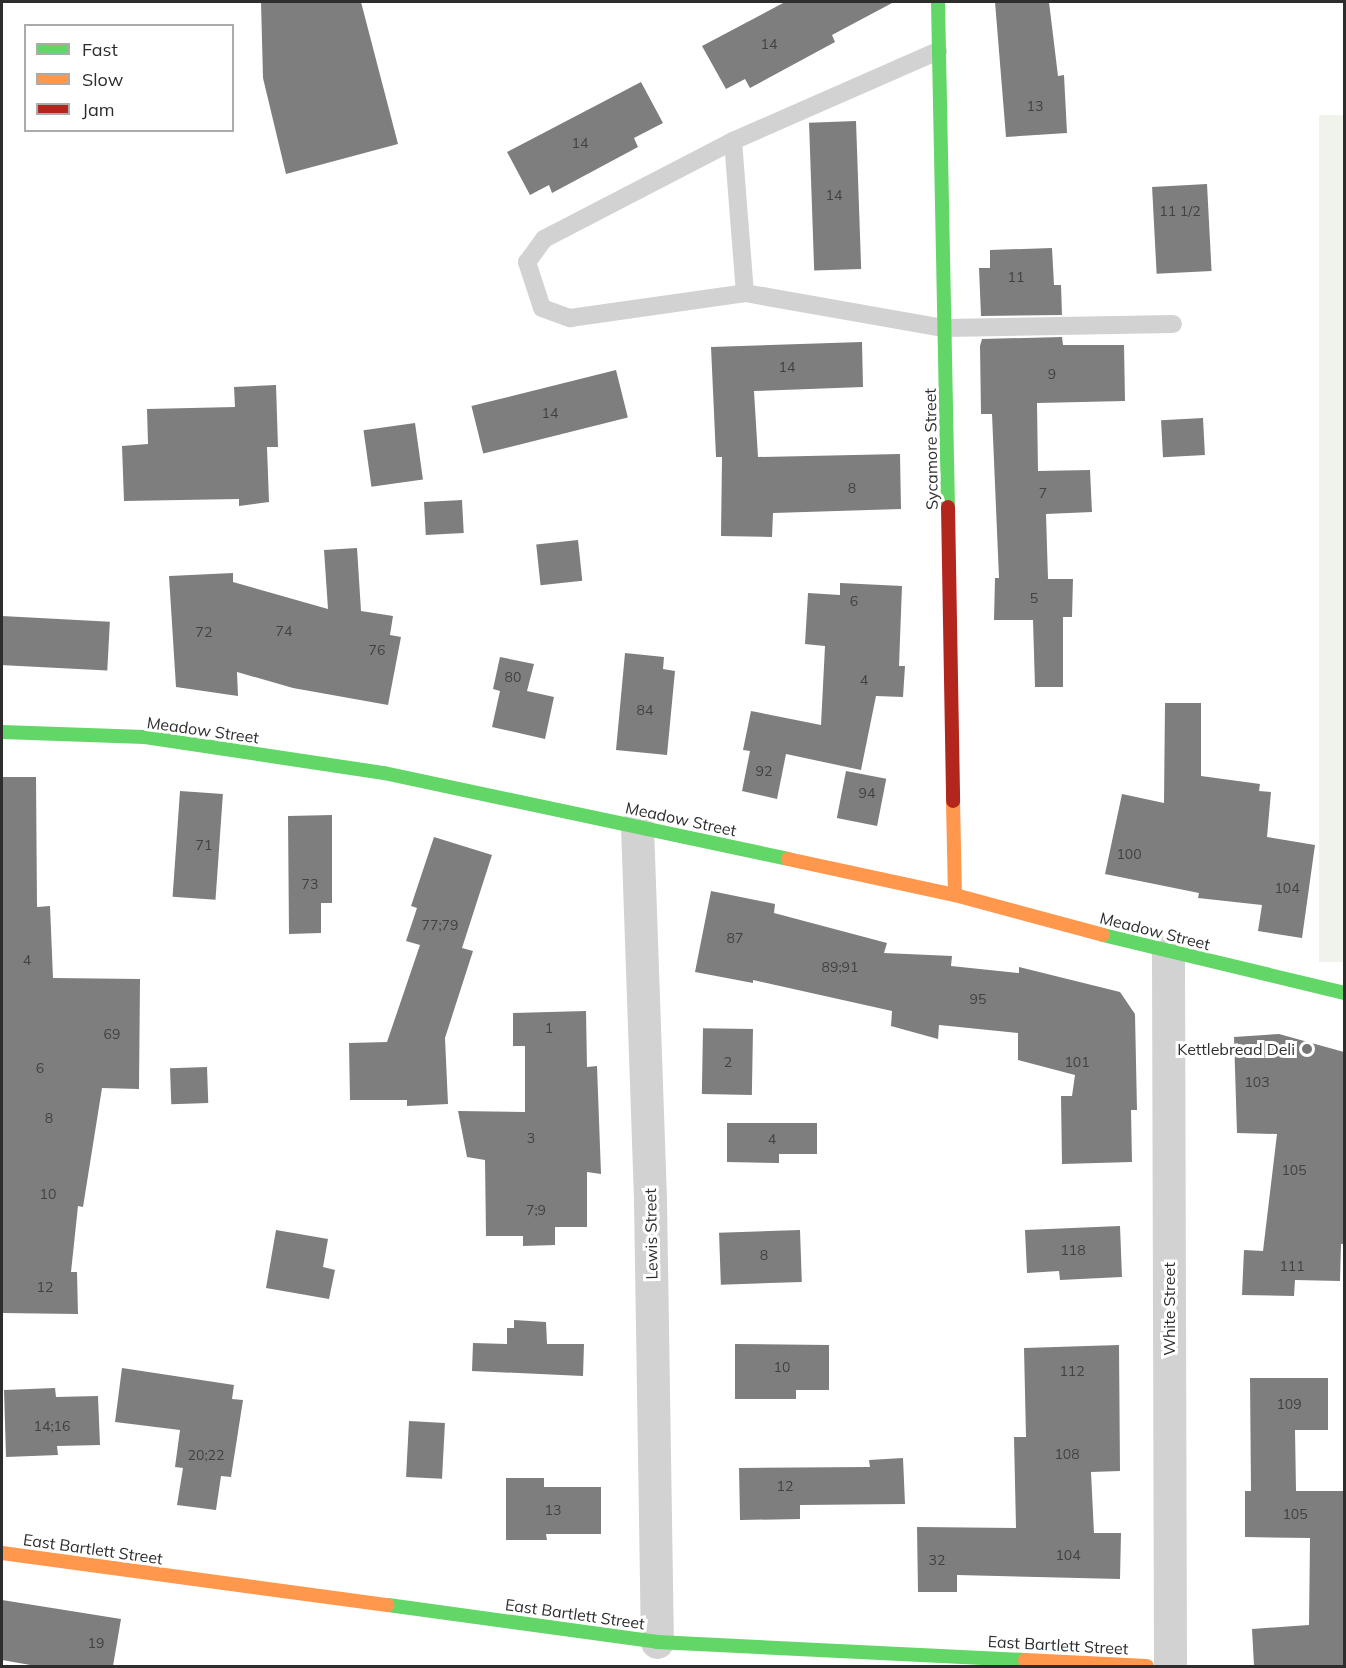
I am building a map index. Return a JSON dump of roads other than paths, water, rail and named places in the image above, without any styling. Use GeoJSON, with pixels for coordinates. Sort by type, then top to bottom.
{"type":"FeatureCollection","features":[{"type":"Feature","properties":{"kind":"street","name":"Sycamore Street"},"geometry":{"type":"LineString","coordinates":[[938,2],[955,895]]}},
{"type":"Feature","properties":{"kind":"street","name":"Meadow Street"},"geometry":{"type":"LineString","coordinates":[[2,732],[145,737],[384,773],[955,895],[1168,952],[1344,993]]}},
{"type":"Feature","properties":{"kind":"street","name":"Lewis Street"},"geometry":{"type":"LineString","coordinates":[[637,826],[650,1200],[657,1642]]}},
{"type":"Feature","properties":{"kind":"street","name":"White Street"},"geometry":{"type":"LineString","coordinates":[[1168,952],[1170,1666]]}},
{"type":"Feature","properties":{"kind":"street","name":"East Bartlett Street"},"geometry":{"type":"LineString","coordinates":[[2,1553],[657,1642],[1147,1666]]}},
{"type":"Feature","properties":{"kind":"lane"},"geometry":{"type":"LineString","coordinates":[[938,51],[733,141],[544,238],[527,262],[542,308],[570,318],[745,293],[944,328],[1173,324]]}},
{"type":"Feature","properties":{"kind":"lane"},"geometry":{"type":"LineString","coordinates":[[733,141],[745,293]]}},
{"type":"Feature","properties":{"kind":"place","name":"Kettlebread Deli"},"geometry":{"type":"Point","coordinates":[1307,1049]}}]}
